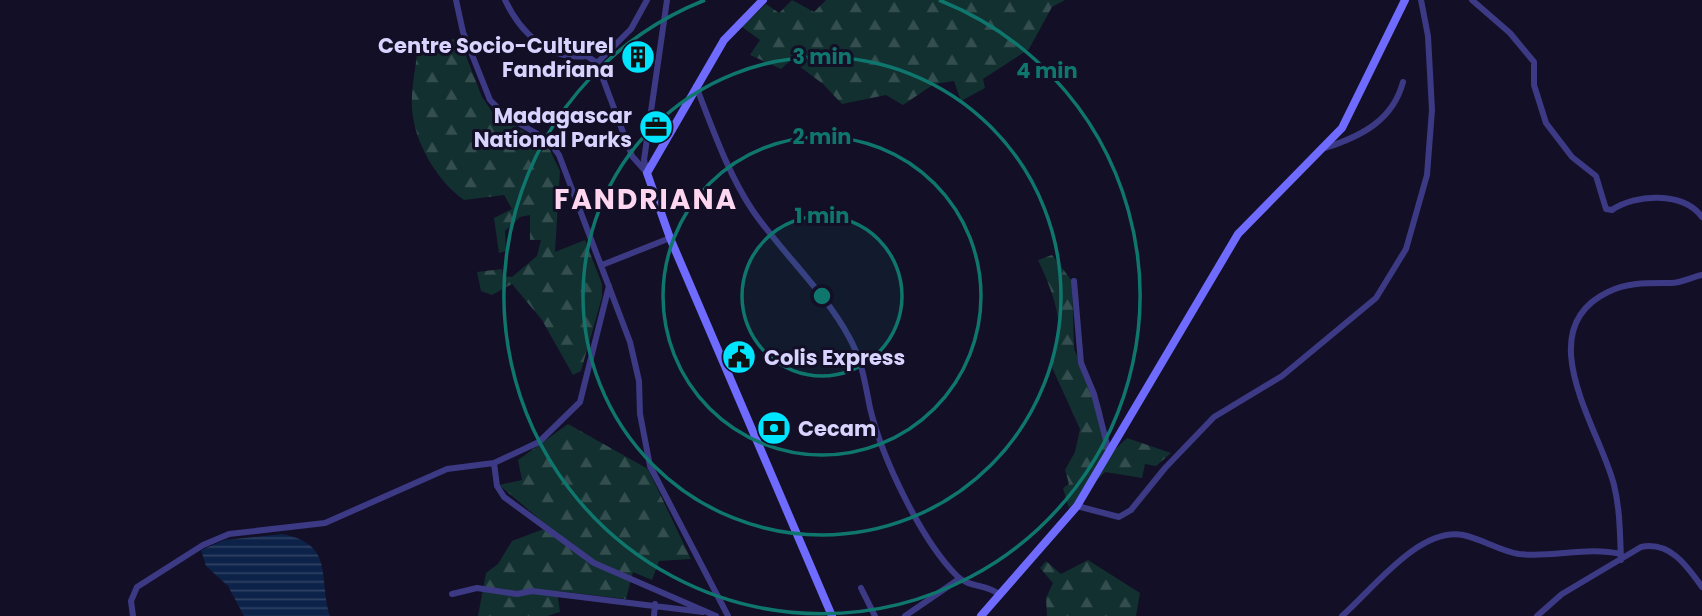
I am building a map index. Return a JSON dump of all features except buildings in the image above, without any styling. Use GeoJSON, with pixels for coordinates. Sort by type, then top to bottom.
{"type":"FeatureCollection","features":[{"type":"Feature","properties":{"kind":"street"},"geometry":{"type":"LineString","coordinates":[[456,0],[463,32],[490,100],[506,116],[535,131],[553,146],[610,284],[630,342],[639,381],[640,414],[650,466],[728,616]]}},
{"type":"Feature","properties":{"kind":"street"},"geometry":{"type":"LineString","coordinates":[[505,0],[528,34],[548,50],[573,58],[587,56],[597,63],[632,156],[647,173]]}},
{"type":"Feature","properties":{"kind":"street"},"geometry":{"type":"LineString","coordinates":[[597,63],[631,29],[647,0]]}},
{"type":"Feature","properties":{"kind":"street"},"geometry":{"type":"LineString","coordinates":[[667,0],[644,160],[647,173],[670,238],[832,616]]}},
{"type":"Feature","properties":{"kind":"street"},"geometry":{"type":"LineString","coordinates":[[647,173],[724,40],[763,0]]}},
{"type":"Feature","properties":{"kind":"street"},"geometry":{"type":"LineString","coordinates":[[1325,148],[1356,107],[1405,0]]}},
{"type":"Feature","properties":{"kind":"street"},"geometry":{"type":"LineString","coordinates":[[1077,506],[1119,517],[1131,510],[1165,468],[1214,417],[1282,376],[1376,298],[1406,249],[1427,176],[1432,110],[1428,36],[1421,0]]}},
{"type":"Feature","properties":{"kind":"street"},"geometry":{"type":"LineString","coordinates":[[1472,0],[1510,33],[1534,62],[1534,85],[1546,123],[1572,157],[1596,176],[1606,209],[1612,211],[1628,200],[1657,198],[1677,201],[1698,211],[1702,217]]}},
{"type":"Feature","properties":{"kind":"street"},"geometry":{"type":"LineString","coordinates":[[981,616],[1077,506],[1238,234],[1304,165],[1325,148],[1374,125],[1393,110],[1403,82]]}},
{"type":"Feature","properties":{"kind":"street"},"geometry":{"type":"LineString","coordinates":[[696,86],[751,208],[835,312],[851,341],[863,368],[871,410],[909,508],[935,550],[959,579],[994,590],[1000,595]]}},
{"type":"Feature","properties":{"kind":"street"},"geometry":{"type":"LineString","coordinates":[[602,265],[670,238]]}},
{"type":"Feature","properties":{"kind":"street"},"geometry":{"type":"LineString","coordinates":[[1621,557],[1615,485],[1574,380],[1570,359],[1572,338],[1585,309],[1608,292],[1651,281],[1674,283],[1702,275]]}},
{"type":"Feature","properties":{"kind":"street"},"geometry":{"type":"LineString","coordinates":[[1074,281],[1081,363],[1094,394],[1110,454]]}},
{"type":"Feature","properties":{"kind":"street"},"geometry":{"type":"LineString","coordinates":[[133,616],[131,601],[137,587],[203,545],[229,534],[325,523],[447,469],[494,463],[539,442],[574,411],[583,392],[610,284]]}},
{"type":"Feature","properties":{"kind":"street"},"geometry":{"type":"LineString","coordinates":[[494,463],[497,486],[504,497],[574,550],[594,563],[716,616]]}},
{"type":"Feature","properties":{"kind":"street"},"geometry":{"type":"LineString","coordinates":[[1342,616],[1410,552],[1431,538],[1450,533],[1492,544],[1516,554],[1599,551],[1621,557]]}},
{"type":"Feature","properties":{"kind":"street"},"geometry":{"type":"LineString","coordinates":[[1537,616],[1562,594],[1641,547],[1662,547],[1689,569],[1702,587]]}},
{"type":"Feature","properties":{"kind":"street"},"geometry":{"type":"LineString","coordinates":[[905,616],[959,579]]}},
{"type":"Feature","properties":{"kind":"street"},"geometry":{"type":"LineString","coordinates":[[452,594],[477,588],[517,594],[532,591],[708,612]]}},
{"type":"Feature","properties":{"kind":"street"},"geometry":{"type":"LineString","coordinates":[[861,588],[875,616]]}},
{"type":"Feature","properties":{"kind":"street"},"geometry":{"type":"LineString","coordinates":[[654,616],[655,604]]}},
{"type":"Feature","properties":{"kind":"green space"},"geometry":{"type":"Polygon","coordinates":[[[792,0],[814,12],[826,0],[1065,0],[1052,7],[1029,49],[983,79],[985,88],[961,101],[954,81],[934,84],[903,105],[886,95],[842,104],[823,84],[791,60],[781,69],[750,55],[760,40],[742,27],[766,4],[779,13],[792,0]]]}},
{"type":"Feature","properties":{"kind":"green space"},"geometry":{"type":"Polygon","coordinates":[[[459,38],[482,97],[493,113],[548,146],[560,171],[555,252],[585,240],[602,284],[602,297],[581,371],[573,375],[542,320],[512,284],[492,295],[481,291],[477,272],[502,269],[503,276],[512,277],[537,256],[541,240],[530,240],[530,215],[520,217],[505,231],[506,251],[499,253],[494,218],[512,209],[504,195],[464,200],[438,174],[420,141],[413,117],[412,100],[418,46],[459,38]]]}},
{"type":"Feature","properties":{"kind":"green space"},"geometry":{"type":"Polygon","coordinates":[[[1052,255],[1072,281],[1074,349],[1101,407],[1110,454],[1127,438],[1171,453],[1156,466],[1145,464],[1142,478],[1105,472],[1069,508],[1063,488],[1069,484],[1065,470],[1075,452],[1080,429],[1050,363],[1056,351],[1059,325],[1049,284],[1038,260],[1052,255]]]}},
{"type":"Feature","properties":{"kind":"green space"},"geometry":{"type":"Polygon","coordinates":[[[568,424],[648,469],[691,559],[659,561],[652,580],[633,572],[626,599],[557,591],[560,612],[547,616],[478,616],[486,573],[498,564],[512,541],[549,527],[499,485],[522,480],[518,460],[568,424]]]}},
{"type":"Feature","properties":{"kind":"green space"},"geometry":{"type":"Polygon","coordinates":[[[1088,560],[1140,593],[1136,616],[1047,616],[1046,598],[1053,583],[1040,568],[1046,561],[1061,574],[1088,560]]]}},
{"type":"Feature","properties":{"kind":"water"},"geometry":{"type":"Polygon","coordinates":[[[282,534],[299,539],[317,554],[330,616],[244,616],[228,586],[206,566],[201,550],[225,540],[282,534]]]}},
{"type":"Feature","properties":{"kind":"place","name":"Centre Socio-Culturel Fandriana"},"geometry":{"type":"Point","coordinates":[638,57]}},
{"type":"Feature","properties":{"kind":"place","name":"Madagascar National Parks"},"geometry":{"type":"Point","coordinates":[656,127]}},
{"type":"Feature","properties":{"kind":"place","name":"Colis Express"},"geometry":{"type":"Point","coordinates":[739,357]}},
{"type":"Feature","properties":{"kind":"place","name":"Cecam"},"geometry":{"type":"Point","coordinates":[774,428]}},
{"type":"Feature","properties":{"kind":"district","name":"FANDRIANA"},"geometry":{"type":"Point","coordinates":[646,199]}}]}
